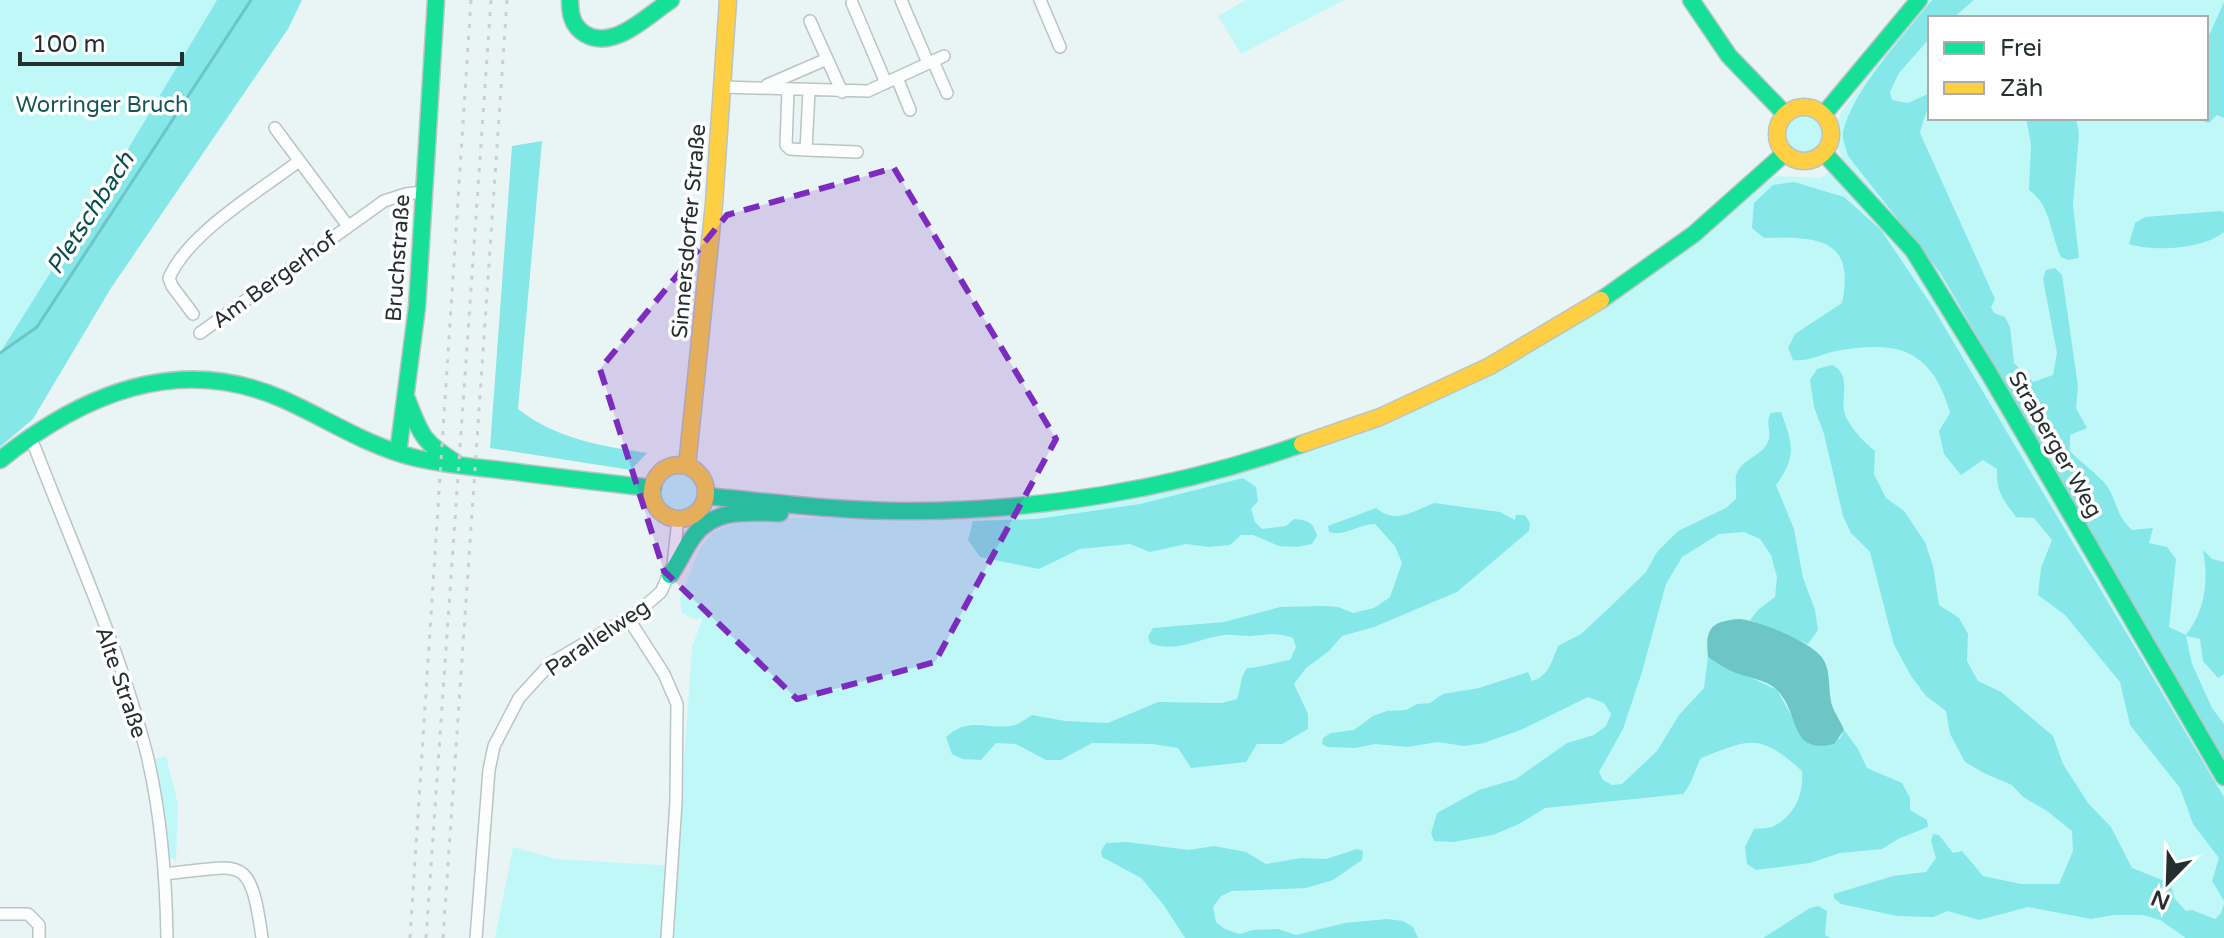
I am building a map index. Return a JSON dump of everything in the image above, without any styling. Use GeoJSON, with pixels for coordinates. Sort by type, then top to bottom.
{"type":"FeatureCollection","features":[{"type":"Feature","properties":{"kind":"main road","name":"Bruchstraße"},"geometry":{"type":"LineString","coordinates":[[398,453],[417,307],[436,0]]}},
{"type":"Feature","properties":{"kind":"main road"},"geometry":{"type":"LineString","coordinates":[[570,0],[573,23],[583,34],[596,39],[616,36],[671,0]]}},
{"type":"Feature","properties":{"kind":"main road","name":"Sinnersdorfer Straße"},"geometry":{"type":"LineString","coordinates":[[687,466],[714,204],[728,0]]}},
{"type":"Feature","properties":{"kind":"main road"},"geometry":{"type":"LineString","coordinates":[[1691,0],[1729,56],[1785,114]]}},
{"type":"Feature","properties":{"kind":"main road"},"geometry":{"type":"LineString","coordinates":[[1824,114],[1919,0]]}},
{"type":"Feature","properties":{"kind":"main road"},"geometry":{"type":"LineString","coordinates":[[1809,107],[1824,114],[1831,129],[1831,138],[1824,153],[1805,161],[1785,153],[1780,146],[1777,129],[1785,114],[1792,109],[1809,107]]}},
{"type":"Feature","properties":{"kind":"main road"},"geometry":{"type":"LineString","coordinates":[[706,496],[821,508],[920,511],[987,508],[1081,499],[1188,479],[1291,450],[1451,386],[1563,325],[1690,237],[1785,153]]}},
{"type":"Feature","properties":{"kind":"main road","name":"Straberger Weg"},"geometry":{"type":"LineString","coordinates":[[1824,153],[1896,228],[1921,261],[2224,777]]}},
{"type":"Feature","properties":{"kind":"main road"},"geometry":{"type":"LineString","coordinates":[[0,460],[77,408],[107,394],[156,381],[202,379],[233,382],[262,390],[354,437],[398,453],[461,465],[653,488]]}},
{"type":"Feature","properties":{"kind":"main road"},"geometry":{"type":"LineString","coordinates":[[407,399],[425,440],[461,465]]}},
{"type":"Feature","properties":{"kind":"main road"},"geometry":{"type":"LineString","coordinates":[[677,465],[687,466],[702,477],[706,496],[696,512],[678,519],[662,512],[656,505],[653,488],[661,472],[677,465]]}},
{"type":"Feature","properties":{"kind":"main road"},"geometry":{"type":"LineString","coordinates":[[670,575],[681,562],[692,538],[714,518],[731,513],[796,514],[821,508]]}},
{"type":"Feature","properties":{"kind":"street"},"geometry":{"type":"LineString","coordinates":[[901,0],[935,60],[947,93]]}},
{"type":"Feature","properties":{"kind":"street"},"geometry":{"type":"LineString","coordinates":[[1040,0],[1060,47]]}},
{"type":"Feature","properties":{"kind":"street"},"geometry":{"type":"LineString","coordinates":[[852,3],[910,110]]}},
{"type":"Feature","properties":{"kind":"street"},"geometry":{"type":"LineString","coordinates":[[810,21],[842,92]]}},
{"type":"Feature","properties":{"kind":"street"},"geometry":{"type":"LineString","coordinates":[[765,89],[767,85],[827,59]]}},
{"type":"Feature","properties":{"kind":"street"},"geometry":{"type":"LineString","coordinates":[[722,87],[868,91],[935,60]]}},
{"type":"Feature","properties":{"kind":"street"},"geometry":{"type":"LineString","coordinates":[[788,90],[786,145],[790,149],[857,152]]}},
{"type":"Feature","properties":{"kind":"street"},"geometry":{"type":"LineString","coordinates":[[806,150],[809,91]]}},
{"type":"Feature","properties":{"kind":"street","name":"Am Bergerhof"},"geometry":{"type":"LineString","coordinates":[[275,128],[348,226]]}},
{"type":"Feature","properties":{"kind":"street","name":"Am Bergerhof"},"geometry":{"type":"LineString","coordinates":[[193,314],[169,278],[177,263],[208,230],[299,161]]}},
{"type":"Feature","properties":{"kind":"street","name":"Am Bergerhof"},"geometry":{"type":"LineString","coordinates":[[200,333],[384,201],[423,192]]}},
{"type":"Feature","properties":{"kind":"street","name":"Alte Straße"},"geometry":{"type":"LineString","coordinates":[[29,438],[102,620],[145,750],[164,874],[167,938]]}},
{"type":"Feature","properties":{"kind":"street"},"geometry":{"type":"LineString","coordinates":[[670,575],[676,553],[678,519]]}},
{"type":"Feature","properties":{"kind":"street","name":"Parallelweg"},"geometry":{"type":"LineString","coordinates":[[476,938],[489,770],[494,746],[519,698],[551,663],[628,618],[661,592],[670,575]]}},
{"type":"Feature","properties":{"kind":"street"},"geometry":{"type":"LineString","coordinates":[[628,618],[664,674],[677,704],[676,802],[667,938]]}},
{"type":"Feature","properties":{"kind":"street"},"geometry":{"type":"LineString","coordinates":[[164,874],[232,867],[243,871],[250,881],[258,907],[262,938]]}},
{"type":"Feature","properties":{"kind":"street"},"geometry":{"type":"LineString","coordinates":[[0,914],[28,914],[39,925],[39,938]]}},
{"type":"Feature","properties":{"kind":"highlighted area"},"geometry":{"type":"Polygon","coordinates":[[[894,168],[1056,439],[935,662],[797,699],[664,571],[600,369],[727,215],[894,168]]]}},
{"type":"Feature","properties":{"kind":"green space","name":"Worringer Bruch"},"geometry":{"type":"Polygon","coordinates":[[[0,0],[289,0],[0,411],[0,0]]]}},
{"type":"Feature","properties":{"kind":"green space"},"geometry":{"type":"Polygon","coordinates":[[[1246,0],[1344,0],[1241,54],[1218,16],[1246,0]]]}},
{"type":"Feature","properties":{"kind":"green space"},"geometry":{"type":"Polygon","coordinates":[[[1927,0],[2224,0],[2224,938],[495,938],[513,847],[556,859],[677,866],[692,647],[703,617],[696,620],[682,613],[680,598],[699,550],[712,533],[746,518],[953,517],[1094,503],[1185,487],[1295,456],[1449,395],[1533,350],[1655,271],[1776,176],[1821,178],[1843,161],[1838,149],[1841,112],[1927,0]]]}},
{"type":"Feature","properties":{"kind":"green space"},"geometry":{"type":"Polygon","coordinates":[[[1805,114],[1819,119],[1824,133],[1819,147],[1805,152],[1791,147],[1786,133],[1791,119],[1805,114]]]}},
{"type":"Feature","properties":{"kind":"green space"},"geometry":{"type":"Polygon","coordinates":[[[681,471],[696,477],[702,492],[696,507],[681,513],[666,507],[660,492],[666,477],[681,471]]]}},
{"type":"Feature","properties":{"kind":"green space"},"geometry":{"type":"Polygon","coordinates":[[[166,756],[178,804],[176,861],[166,855],[153,760],[166,756]]]}},
{"type":"Feature","properties":{"kind":"shaded area","name":"Worringer Bruch"},"geometry":{"type":"Polygon","coordinates":[[[217,0],[302,0],[288,29],[111,288],[33,419],[0,447],[0,353],[217,0]]]}},
{"type":"Feature","properties":{"kind":"shaded area"},"geometry":{"type":"Polygon","coordinates":[[[1932,0],[1974,0],[1955,16],[1928,16],[1928,40],[1899,73],[1890,92],[1892,100],[1908,103],[1928,94],[1928,106],[1920,133],[1995,299],[1991,307],[1994,313],[2005,317],[2010,327],[2014,363],[2033,382],[2053,375],[2057,353],[2043,279],[2046,270],[2055,268],[2062,275],[2078,386],[2076,408],[2087,428],[2070,435],[2070,451],[2107,486],[2122,518],[2132,530],[2153,528],[2149,543],[2167,547],[2176,559],[2169,627],[2186,635],[2198,616],[2206,573],[2203,550],[2212,559],[2224,562],[2224,674],[2218,678],[2203,661],[2200,639],[2186,636],[2192,664],[2212,708],[2224,724],[2224,759],[1941,274],[1848,156],[1843,132],[1848,116],[1881,63],[1932,0]]]}},
{"type":"Feature","properties":{"kind":"shaded area"},"geometry":{"type":"Polygon","coordinates":[[[2224,2],[2224,118],[2217,115],[2209,123],[2200,120],[2208,120],[2208,38],[2224,2]]]}},
{"type":"Feature","properties":{"kind":"shaded area"},"geometry":{"type":"Polygon","coordinates":[[[2026,120],[2076,120],[2079,134],[2073,205],[2079,258],[2068,260],[2061,257],[2046,212],[2029,190],[2031,144],[2026,120]]]}},
{"type":"Feature","properties":{"kind":"shaded area"},"geometry":{"type":"Polygon","coordinates":[[[542,141],[518,409],[564,434],[596,444],[647,453],[631,470],[490,448],[512,146],[542,141]]]}},
{"type":"Feature","properties":{"kind":"shaded area"},"geometry":{"type":"Polygon","coordinates":[[[1794,182],[1844,197],[1881,230],[1932,306],[2224,797],[2224,901],[2212,881],[2219,858],[2193,824],[2180,788],[2130,725],[2120,682],[2065,615],[2038,595],[2041,568],[2052,540],[2034,518],[2016,517],[2001,495],[1997,469],[1983,460],[1961,475],[1944,454],[1939,431],[1950,413],[1933,375],[1910,354],[1877,347],[1793,360],[1788,348],[1795,334],[1842,303],[1845,281],[1843,265],[1828,245],[1800,238],[1764,238],[1752,228],[1754,203],[1773,185],[1794,182]]]}},
{"type":"Feature","properties":{"kind":"shaded area"},"geometry":{"type":"Polygon","coordinates":[[[2224,212],[2224,232],[2204,242],[2165,248],[2129,244],[2135,223],[2145,217],[2224,212]]]}},
{"type":"Feature","properties":{"kind":"shaded area"},"geometry":{"type":"Polygon","coordinates":[[[1832,365],[1839,370],[1844,382],[1846,417],[1859,436],[1875,451],[1874,474],[1886,498],[1904,511],[1925,542],[1933,566],[1939,605],[1959,618],[1968,634],[1967,661],[1978,681],[2001,692],[2053,736],[2063,764],[2088,803],[2111,827],[2132,868],[2170,883],[2175,899],[2186,911],[2192,910],[2215,919],[2224,904],[2224,938],[2186,938],[2160,920],[2143,915],[2091,919],[2028,907],[1979,920],[1948,911],[1933,917],[1897,916],[1841,904],[1834,898],[1834,894],[1893,876],[1926,872],[1936,858],[1931,841],[1933,834],[1939,835],[1953,853],[1962,851],[1983,876],[2021,884],[2059,884],[2073,851],[2072,831],[2023,797],[2012,785],[1965,762],[1950,734],[1946,711],[1926,696],[1894,645],[1870,552],[1851,533],[1843,516],[1824,434],[1814,407],[1810,380],[1817,369],[1832,365]]]}},
{"type":"Feature","properties":{"kind":"shaded area"},"geometry":{"type":"Polygon","coordinates":[[[1781,412],[1791,450],[1787,466],[1776,485],[1794,529],[1803,578],[1815,610],[1818,630],[1808,644],[1750,620],[1775,597],[1777,577],[1771,555],[1760,539],[1744,532],[1719,534],[1682,557],[1666,584],[1623,729],[1599,772],[1603,780],[1612,785],[1622,784],[1657,751],[1679,715],[1704,688],[1708,657],[1777,690],[1794,720],[1840,739],[1844,730],[1867,768],[1902,783],[1910,798],[1910,810],[1927,820],[1928,827],[1882,849],[1840,853],[1810,863],[1756,870],[1747,864],[1745,847],[1754,829],[1772,827],[1793,810],[1800,795],[1802,771],[1765,745],[1744,743],[1701,758],[1683,794],[1545,808],[1493,835],[1453,842],[1434,841],[1431,833],[1437,813],[1479,790],[1516,779],[1567,743],[1594,735],[1606,726],[1611,714],[1604,703],[1588,697],[1523,729],[1484,743],[1464,746],[1438,742],[1407,747],[1375,744],[1355,748],[1322,744],[1323,738],[1331,733],[1354,730],[1373,716],[1430,703],[1443,694],[1479,688],[1528,672],[1532,681],[1538,679],[1549,667],[1558,646],[1581,634],[1609,608],[1646,572],[1657,552],[1678,531],[1726,508],[1736,499],[1737,473],[1766,445],[1771,413],[1781,412]]]}},
{"type":"Feature","properties":{"kind":"shaded area"},"geometry":{"type":"Polygon","coordinates":[[[1243,478],[1256,487],[1258,501],[1251,509],[1255,522],[1262,529],[1286,526],[1294,519],[1303,520],[1310,523],[1316,532],[1312,544],[1279,546],[1253,535],[1241,535],[1230,545],[1209,547],[1186,544],[1150,552],[1130,544],[1080,549],[1039,569],[980,557],[968,540],[973,521],[1037,519],[1140,504],[1243,478]]]}},
{"type":"Feature","properties":{"kind":"shaded area"},"geometry":{"type":"Polygon","coordinates":[[[1434,503],[1500,512],[1515,520],[1516,515],[1525,515],[1530,523],[1529,531],[1457,592],[1374,627],[1342,636],[1329,651],[1306,668],[1294,684],[1308,714],[1308,729],[1282,744],[1257,744],[1246,762],[1191,768],[1178,748],[1153,744],[1092,743],[1061,760],[1046,760],[1016,744],[996,743],[981,760],[963,759],[952,754],[946,737],[955,730],[971,725],[1015,725],[1032,715],[1065,721],[1108,723],[1158,702],[1222,703],[1237,699],[1247,668],[1290,660],[1296,647],[1293,638],[1276,634],[1227,635],[1169,647],[1150,643],[1148,637],[1153,628],[1224,622],[1280,607],[1338,607],[1353,613],[1374,608],[1390,597],[1402,563],[1395,546],[1375,524],[1341,533],[1329,532],[1328,526],[1376,508],[1398,516],[1434,503]]]}},
{"type":"Feature","properties":{"kind":"shaded area"},"geometry":{"type":"Polygon","coordinates":[[[1740,619],[1784,633],[1817,652],[1823,659],[1828,670],[1833,708],[1844,730],[1834,744],[1809,744],[1797,730],[1790,710],[1777,690],[1708,657],[1712,628],[1722,622],[1740,619]]]}},
{"type":"Feature","properties":{"kind":"shaded area"},"geometry":{"type":"Polygon","coordinates":[[[1127,842],[1189,850],[1214,846],[1246,852],[1266,864],[1301,858],[1326,859],[1357,849],[1363,851],[1362,860],[1333,880],[1306,888],[1232,891],[1221,896],[1213,907],[1216,922],[1240,934],[1278,929],[1296,935],[1345,923],[1387,919],[1403,921],[1413,927],[1418,938],[1185,938],[1141,878],[1102,857],[1101,851],[1106,843],[1127,842]]]}},
{"type":"Feature","properties":{"kind":"shaded area"},"geometry":{"type":"Polygon","coordinates":[[[1818,906],[1827,911],[1825,935],[1831,938],[1763,938],[1810,908],[1818,906]]]}},
{"type":"Feature","properties":{"kind":"waterway","name":"Pletschbach"},"geometry":{"type":"LineString","coordinates":[[0,353],[37,327],[251,0]]}},
{"type":"Feature","properties":{"kind":"railway"},"geometry":{"type":"LineString","coordinates":[[410,938],[471,0]]}},
{"type":"Feature","properties":{"kind":"railway"},"geometry":{"type":"LineString","coordinates":[[426,938],[491,0]]}},
{"type":"Feature","properties":{"kind":"railway"},"geometry":{"type":"LineString","coordinates":[[443,938],[507,0]]}},
{"type":"Feature","properties":{"kind":"traffic: fast"},"geometry":{"type":"LineString","coordinates":[[398,453],[417,307],[436,0]]}},
{"type":"Feature","properties":{"kind":"traffic: fast"},"geometry":{"type":"LineString","coordinates":[[570,0],[571,15],[577,27],[596,38],[619,35],[671,0]]}},
{"type":"Feature","properties":{"kind":"traffic: fast"},"geometry":{"type":"LineString","coordinates":[[1691,0],[1729,56],[1785,114]]}},
{"type":"Feature","properties":{"kind":"traffic: fast"},"geometry":{"type":"LineString","coordinates":[[1824,114],[1919,0]]}},
{"type":"Feature","properties":{"kind":"traffic: fast"},"geometry":{"type":"LineString","coordinates":[[1601,300],[1694,234],[1785,153]]}},
{"type":"Feature","properties":{"kind":"traffic: fast"},"geometry":{"type":"LineString","coordinates":[[1824,153],[1913,250],[1990,375],[2224,777]]}},
{"type":"Feature","properties":{"kind":"traffic: fast"},"geometry":{"type":"LineString","coordinates":[[0,460],[64,416],[97,400],[132,388],[168,381],[204,380],[242,385],[280,398],[361,438],[412,457],[460,466],[653,488]]}},
{"type":"Feature","properties":{"kind":"traffic: fast"},"geometry":{"type":"LineString","coordinates":[[407,399],[424,436],[455,462]]}},
{"type":"Feature","properties":{"kind":"traffic: fast"},"geometry":{"type":"LineString","coordinates":[[706,496],[877,511],[1003,507],[1104,495],[1155,485],[1205,474],[1302,444]]}},
{"type":"Feature","properties":{"kind":"traffic: fast"},"geometry":{"type":"LineString","coordinates":[[670,575],[693,537],[711,521],[732,514],[780,513]]}},
{"type":"Feature","properties":{"kind":"traffic: slow"},"geometry":{"type":"LineString","coordinates":[[687,466],[714,204],[728,0]]}},
{"type":"Feature","properties":{"kind":"traffic: slow"},"geometry":{"type":"LineString","coordinates":[[1804,107],[1823,115],[1831,134],[1823,153],[1804,161],[1785,153],[1777,134],[1785,115],[1804,107]]}},
{"type":"Feature","properties":{"kind":"traffic: slow"},"geometry":{"type":"LineString","coordinates":[[1302,444],[1380,417],[1490,366],[1601,300]]}},
{"type":"Feature","properties":{"kind":"traffic: slow"},"geometry":{"type":"LineString","coordinates":[[679,465],[698,473],[706,492],[698,511],[679,519],[660,511],[652,492],[660,473],[679,465]]}}]}
